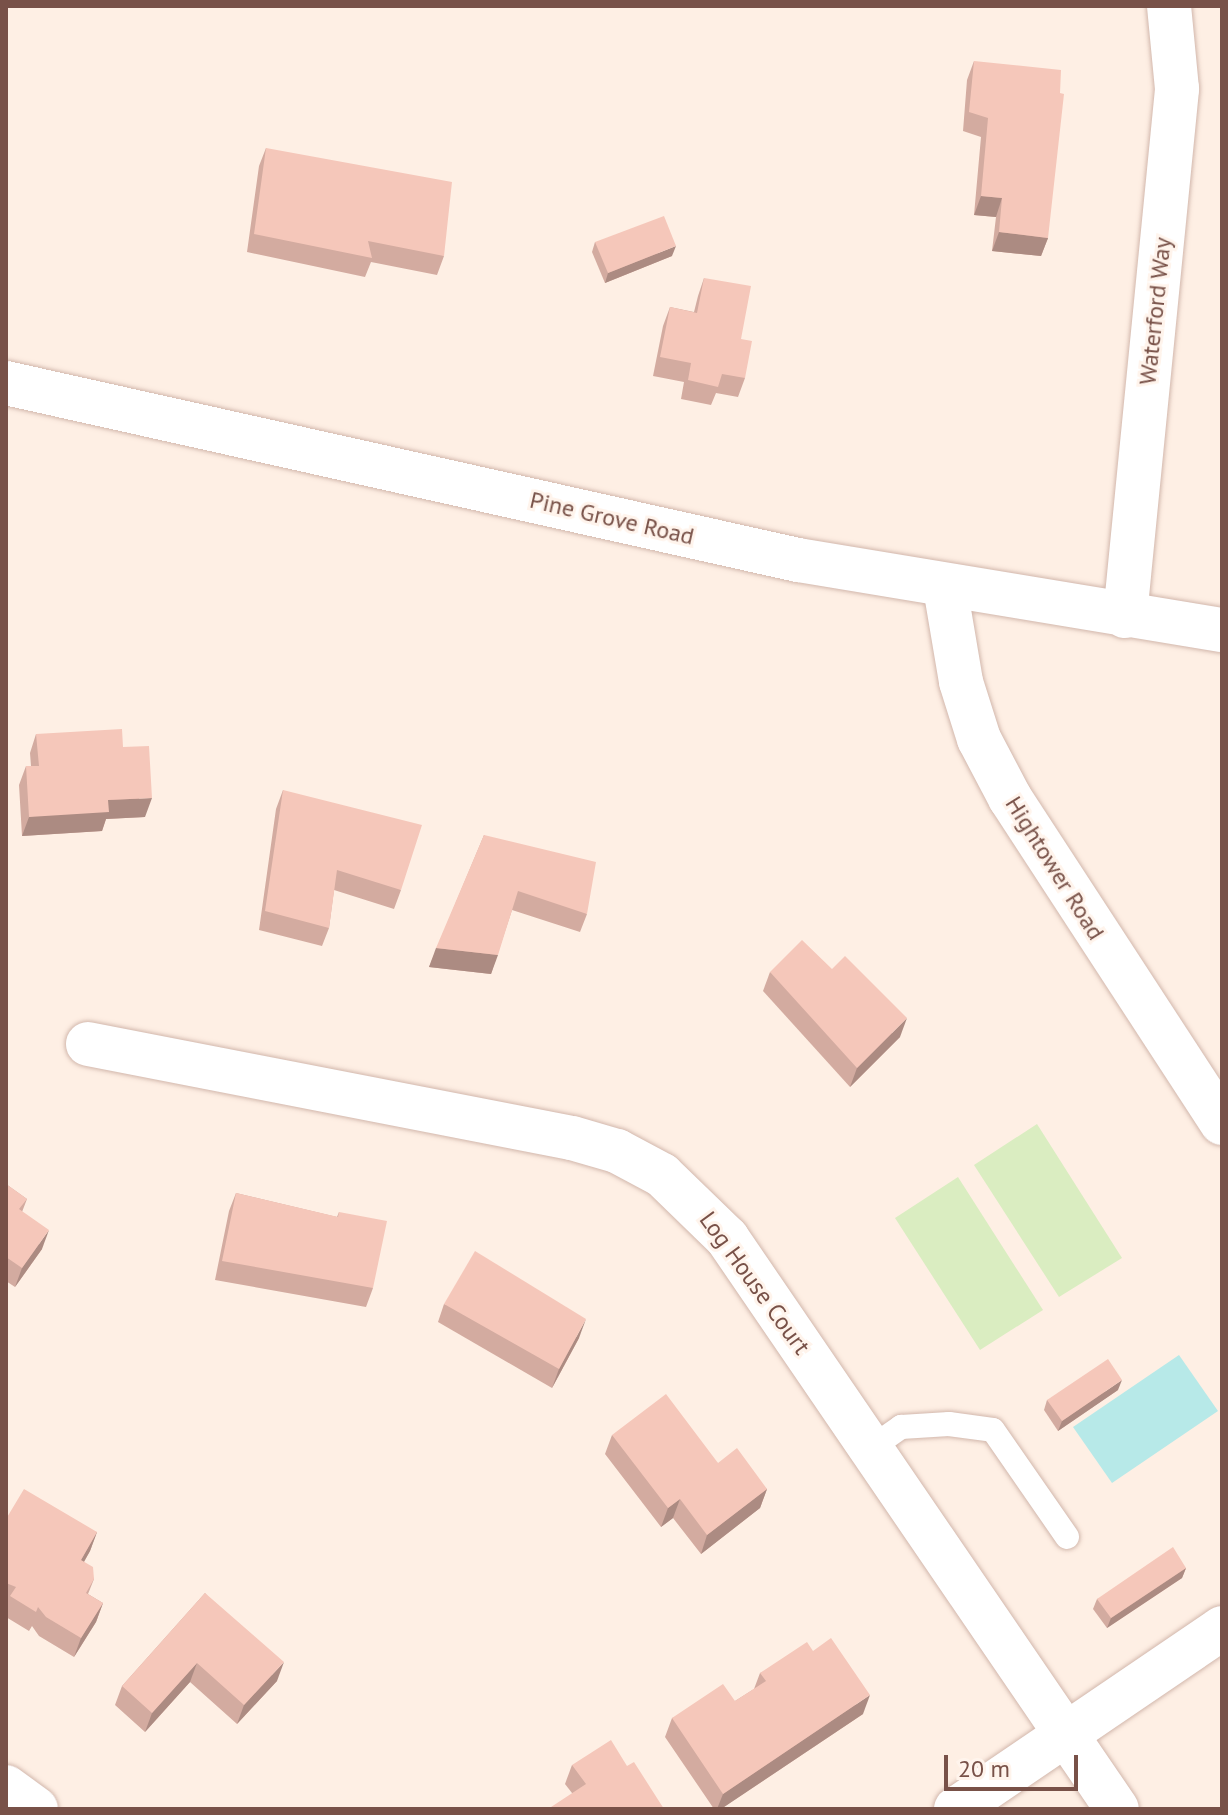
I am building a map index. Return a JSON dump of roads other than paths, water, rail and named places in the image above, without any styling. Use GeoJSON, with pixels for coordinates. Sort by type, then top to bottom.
{"type":"FeatureCollection","features":[{"type":"Feature","properties":{"kind":"street","name":"Waterford Way"},"geometry":{"type":"LineString","coordinates":[[1125,616],[1177,89],[1169,6]]}},
{"type":"Feature","properties":{"kind":"street","name":"Pine Grove Road"},"geometry":{"type":"LineString","coordinates":[[6,383],[783,556],[945,587],[1222,630]]}},
{"type":"Feature","properties":{"kind":"street","name":"Hightower Road"},"geometry":{"type":"LineString","coordinates":[[945,587],[961,682],[979,739],[1010,798],[1222,1123]]}},
{"type":"Feature","properties":{"kind":"street","name":"Log House Court"},"geometry":{"type":"LineString","coordinates":[[88,1044],[617,1151],[662,1175],[727,1238],[1117,1809]]}},
{"type":"Feature","properties":{"kind":"street"},"geometry":{"type":"LineString","coordinates":[[956,1809],[1222,1628]]}},
{"type":"Feature","properties":{"kind":"street"},"geometry":{"type":"LineString","coordinates":[[6,1787],[36,1809]]}},
{"type":"Feature","properties":{"kind":"lane"},"geometry":{"type":"LineString","coordinates":[[871,1448],[901,1427],[949,1424],[993,1430],[1067,1537]]}},
{"type":"Feature","properties":{"kind":"water"},"geometry":{"type":"Polygon","coordinates":[[[1179,1355],[1218,1411],[1112,1483],[1073,1427],[1179,1355]]]}}]}
